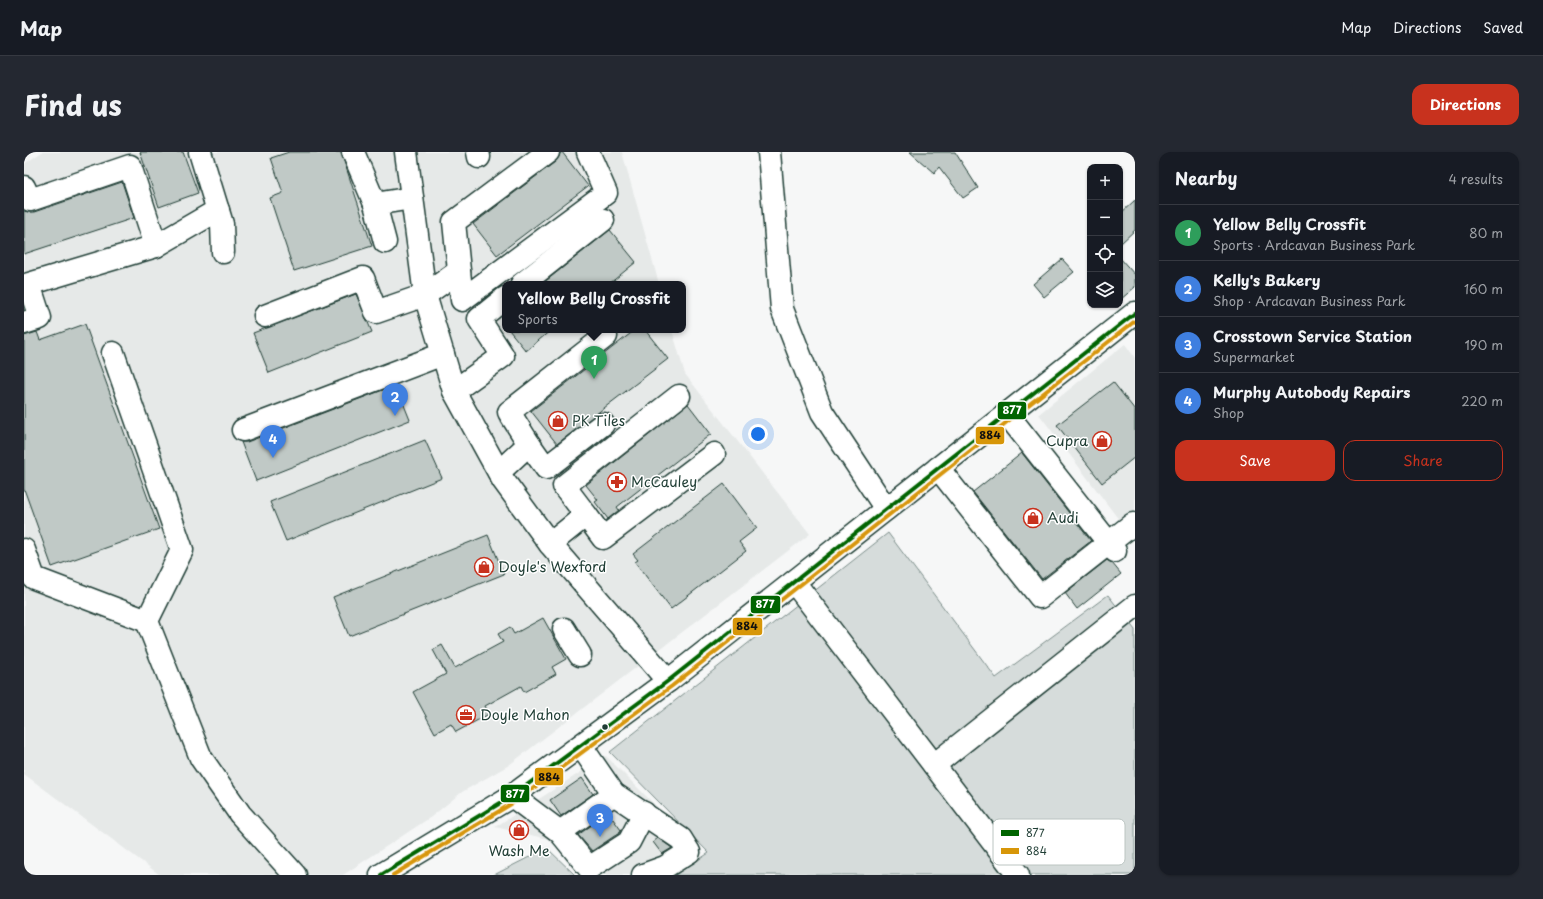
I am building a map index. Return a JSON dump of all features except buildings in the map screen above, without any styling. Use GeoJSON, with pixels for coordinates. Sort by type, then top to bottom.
{"type":"FeatureCollection","features":[{"type":"Feature","properties":{"kind":"main road"},"geometry":{"type":"LineString","coordinates":[[200,152],[222,224],[223,252]]}},
{"type":"Feature","properties":{"kind":"main road"},"geometry":{"type":"LineString","coordinates":[[353,152],[375,204],[385,242]]}},
{"type":"Feature","properties":{"kind":"main road"},"geometry":{"type":"LineString","coordinates":[[406,152],[425,295],[454,391],[503,480],[550,544],[668,681]]}},
{"type":"Feature","properties":{"kind":"main road"},"geometry":{"type":"LineString","coordinates":[[548,152],[454,222],[462,300],[606,194],[588,152]]}},
{"type":"Feature","properties":{"kind":"main road"},"geometry":{"type":"LineString","coordinates":[[770,152],[782,309],[822,412],[886,509]]}},
{"type":"Feature","properties":{"kind":"main road"},"geometry":{"type":"LineString","coordinates":[[24,187],[30,200],[130,166],[156,246]]}},
{"type":"Feature","properties":{"kind":"main road"},"geometry":{"type":"LineString","coordinates":[[375,204],[412,198]]}},
{"type":"Feature","properties":{"kind":"main road"},"geometry":{"type":"LineString","coordinates":[[24,323],[40,318],[29,284],[156,246],[218,210]]}},
{"type":"Feature","properties":{"kind":"main road"},"geometry":{"type":"LineString","coordinates":[[526,281],[603,220]]}},
{"type":"Feature","properties":{"kind":"main road"},"geometry":{"type":"LineString","coordinates":[[265,316],[363,278],[376,312],[425,295],[458,271]]}},
{"type":"Feature","properties":{"kind":"main road"},"geometry":{"type":"LineString","coordinates":[[454,391],[503,356],[479,319],[502,300]]}},
{"type":"Feature","properties":{"kind":"main road"},"geometry":{"type":"LineString","coordinates":[[381,875],[512,796],[581,746],[668,681],[1135,313]]}},
{"type":"Feature","properties":{"kind":"main road"},"geometry":{"type":"LineString","coordinates":[[603,424],[546,468],[509,412],[606,336]]}},
{"type":"Feature","properties":{"kind":"main road"},"geometry":{"type":"LineString","coordinates":[[113,352],[182,550],[147,621]]}},
{"type":"Feature","properties":{"kind":"main road"},"geometry":{"type":"LineString","coordinates":[[243,430],[443,354]]}},
{"type":"Feature","properties":{"kind":"main road"},"geometry":{"type":"LineString","coordinates":[[679,396],[564,486],[603,538],[714,454]]}},
{"type":"Feature","properties":{"kind":"main road"},"geometry":{"type":"LineString","coordinates":[[1007,414],[1112,547]]}},
{"type":"Feature","properties":{"kind":"main road"},"geometry":{"type":"LineString","coordinates":[[499,472],[529,444]]}},
{"type":"Feature","properties":{"kind":"main road"},"geometry":{"type":"LineString","coordinates":[[938,468],[1040,597],[1112,547],[1133,524]]}},
{"type":"Feature","properties":{"kind":"main road"},"geometry":{"type":"LineString","coordinates":[[550,544],[586,515]]}},
{"type":"Feature","properties":{"kind":"main road"},"geometry":{"type":"LineString","coordinates":[[24,550],[34,578],[147,621],[201,758],[240,814],[295,875]]}},
{"type":"Feature","properties":{"kind":"main road"},"geometry":{"type":"LineString","coordinates":[[794,582],[993,842]]}},
{"type":"Feature","properties":{"kind":"main road"},"geometry":{"type":"LineString","coordinates":[[934,765],[1135,606]]}},
{"type":"Feature","properties":{"kind":"main road"},"geometry":{"type":"LineString","coordinates":[[564,629],[580,655]]}},
{"type":"Feature","properties":{"kind":"main road"},"geometry":{"type":"LineString","coordinates":[[581,746],[614,794],[681,839],[689,852],[665,867],[643,875]]}},
{"type":"Feature","properties":{"kind":"main road"},"geometry":{"type":"LineString","coordinates":[[560,832],[614,794]]}},
{"type":"Feature","properties":{"kind":"main road"},"geometry":{"type":"LineString","coordinates":[[512,796],[560,832],[594,872],[629,842],[644,813]]}},
{"type":"Feature","properties":{"kind":"main road"},"geometry":{"type":"LineString","coordinates":[[1010,865],[1018,875]]}},
{"type":"Feature","properties":{"kind":"shaded area"},"geometry":{"type":"Polygon","coordinates":[[[42,152],[622,152],[658,281],[502,281],[502,333],[673,333],[685,374],[810,534],[509,765],[462,792],[431,817],[343,875],[160,875],[24,774],[24,164],[42,152]]]}},
{"type":"Feature","properties":{"kind":"shaded area"},"geometry":{"type":"Polygon","coordinates":[[[1125,344],[1135,358],[1135,541],[1039,414],[1125,344]]]}},
{"type":"Feature","properties":{"kind":"shaded area"},"geometry":{"type":"Polygon","coordinates":[[[888,533],[996,678],[1108,595],[1135,630],[1135,875],[675,875],[709,853],[610,752],[888,533]]]}},
{"type":"Feature","properties":{"kind":"shaded area"},"geometry":{"type":"Polygon","coordinates":[[[606,756],[703,853],[668,875],[584,875],[548,839],[495,827],[606,756]]]}},
{"type":"Feature","properties":{"kind":"shaded area"},"geometry":{"type":"Polygon","coordinates":[[[547,848],[575,875],[494,875],[547,848]]]}},
{"type":"Feature","properties":{"kind":"transit line","name":"877"},"geometry":{"type":"LineString","coordinates":[[381,875],[512,796],[668,681],[1135,313]]}},
{"type":"Feature","properties":{"kind":"transit line","name":"884"},"geometry":{"type":"LineString","coordinates":[[393,875],[516,801],[672,686],[1135,321]]}},
{"type":"Feature","properties":{"kind":"place","name":"Yellow Belly Crossfit"},"geometry":{"type":"Point","coordinates":[594,379]}},
{"type":"Feature","properties":{"kind":"place","name":"Kelly's Bakery"},"geometry":{"type":"Point","coordinates":[395,416]}},
{"type":"Feature","properties":{"kind":"place","name":"PK Tiles"},"geometry":{"type":"Point","coordinates":[558,421]}},
{"type":"Feature","properties":{"kind":"place","name":"Cupra"},"geometry":{"type":"Point","coordinates":[1102,441]}},
{"type":"Feature","properties":{"kind":"place","name":"Murphy Autobody Repairs"},"geometry":{"type":"Point","coordinates":[273,458]}},
{"type":"Feature","properties":{"kind":"place","name":"McCauley"},"geometry":{"type":"Point","coordinates":[617,482]}},
{"type":"Feature","properties":{"kind":"place","name":"Audi"},"geometry":{"type":"Point","coordinates":[1033,518]}},
{"type":"Feature","properties":{"kind":"place","name":"Doyle's Wexford"},"geometry":{"type":"Point","coordinates":[484,567]}},
{"type":"Feature","properties":{"kind":"place","name":"Doyle Mahon"},"geometry":{"type":"Point","coordinates":[466,715]}},
{"type":"Feature","properties":{"kind":"place","name":"Wash Me"},"geometry":{"type":"Point","coordinates":[519,830]}},
{"type":"Feature","properties":{"kind":"place","name":"Crosstown Service Station"},"geometry":{"type":"Point","coordinates":[600,837]}}]}
